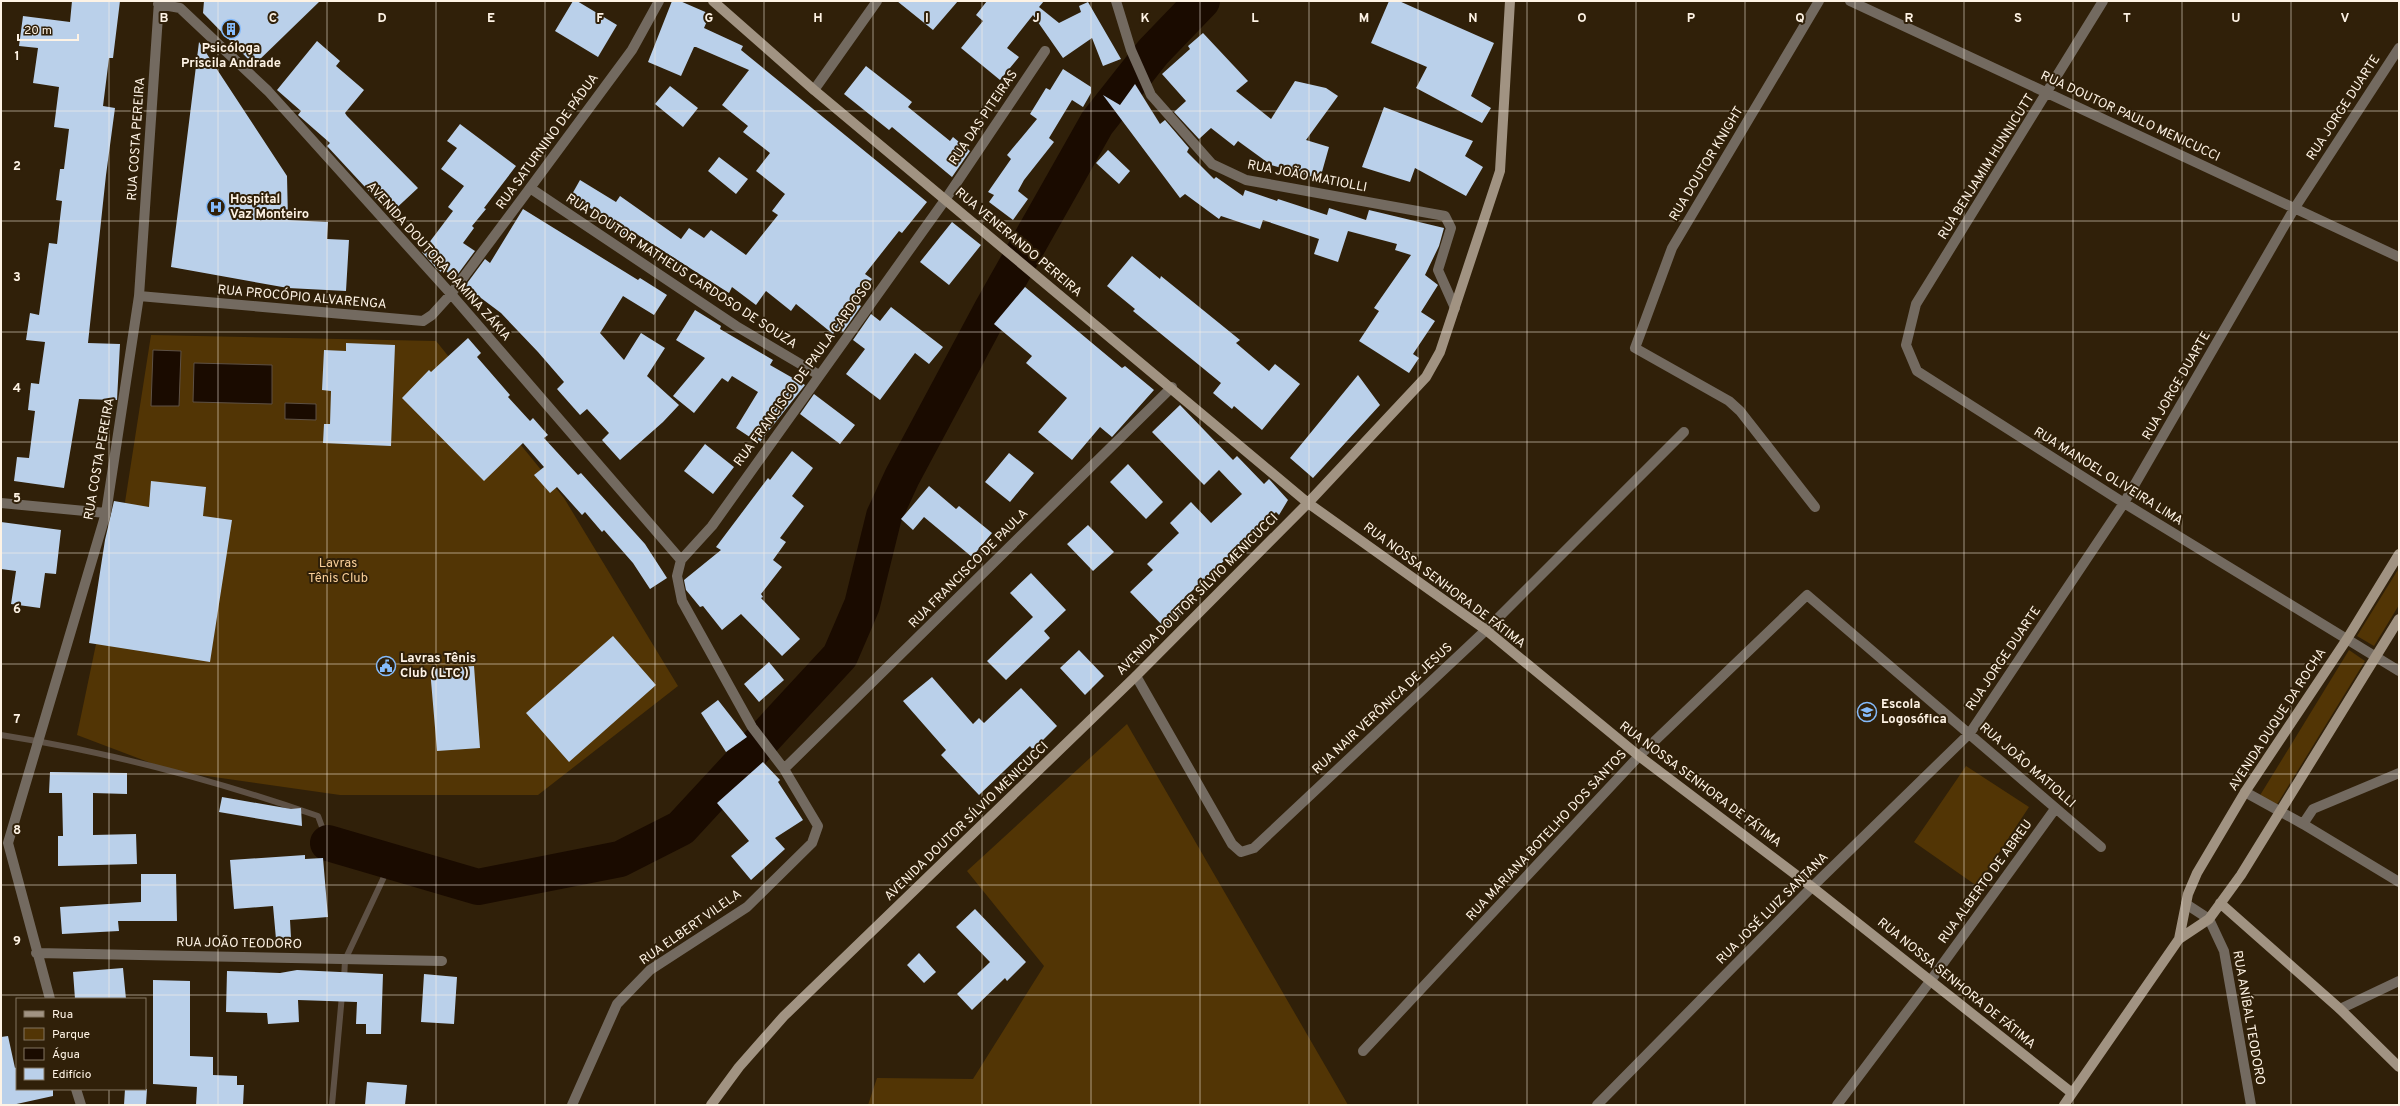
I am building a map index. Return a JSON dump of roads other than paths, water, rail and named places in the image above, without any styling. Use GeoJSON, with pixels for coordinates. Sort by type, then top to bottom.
{"type":"FeatureCollection","features":[{"type":"Feature","properties":{"kind":"street","name":"RUA SATURNINO DE PÁDUA"},"geometry":{"type":"LineString","coordinates":[[451,294],[632,50],[659,1]]}},
{"type":"Feature","properties":{"kind":"street","name":"RUA VENERANDO PEREIRA"},"geometry":{"type":"LineString","coordinates":[[713,1],[814,90],[1308,503]]}},
{"type":"Feature","properties":{"kind":"street"},"geometry":{"type":"LineString","coordinates":[[814,90],[877,1]]}},
{"type":"Feature","properties":{"kind":"street","name":"RUA JOÃO MATIOLLI"},"geometry":{"type":"LineString","coordinates":[[1116,1],[1131,50],[1151,95],[1212,164],[1246,180],[1445,216],[1451,228],[1438,270],[1454,308]]}},
{"type":"Feature","properties":{"kind":"street","name":"AVENIDA DOUTOR SÍLVIO MENICUCCI"},"geometry":{"type":"LineString","coordinates":[[711,1105],[738,1068],[784,1016],[1136,676],[1308,503],[1426,377],[1440,352],[1500,171],[1510,1]]}},
{"type":"Feature","properties":{"kind":"street","name":"RUA DOUTOR KNIGHT"},"geometry":{"type":"LineString","coordinates":[[1816,507],[1740,411],[1729,401],[1635,348],[1672,248],[1819,1]]}},
{"type":"Feature","properties":{"kind":"street","name":"RUA DOUTOR PAULO MENICUCCI"},"geometry":{"type":"LineString","coordinates":[[1850,1],[2399,257]]}},
{"type":"Feature","properties":{"kind":"street","name":"RUA BENJAMIM HUNNICUTT"},"geometry":{"type":"LineString","coordinates":[[1916,304],[2104,1]]}},
{"type":"Feature","properties":{"kind":"street","name":"AVENIDA DOUTORA DAMINA ZÁKIA"},"geometry":{"type":"LineString","coordinates":[[158,2],[180,8],[268,91],[451,294],[681,560]]}},
{"type":"Feature","properties":{"kind":"street","name":"RUA COSTA PEREIRA"},"geometry":{"type":"LineString","coordinates":[[50,998],[4,843],[106,513],[140,296],[158,2]]}},
{"type":"Feature","properties":{"kind":"street","name":"RUA JORGE DUARTE"},"geometry":{"type":"LineString","coordinates":[[1970,734],[2124,503],[2294,209],[2399,48]]}},
{"type":"Feature","properties":{"kind":"street","name":"RUA DAS PITEIRAS"},"geometry":{"type":"LineString","coordinates":[[945,200],[1045,51]]}},
{"type":"Feature","properties":{"kind":"street","name":"RUA DOUTOR MATHEUS CARDOSO DE SOUZA"},"geometry":{"type":"LineString","coordinates":[[530,188],[736,326],[818,375]]}},
{"type":"Feature","properties":{"kind":"street","name":"RUA FRANCISCO DE PAULA CARDOSO"},"geometry":{"type":"LineString","coordinates":[[681,560],[712,526],[818,375],[945,200]]}},
{"type":"Feature","properties":{"kind":"street","name":"RUA PROCÓPIO ALVARENGA"},"geometry":{"type":"LineString","coordinates":[[140,296],[423,321],[432,315],[451,294]]}},
{"type":"Feature","properties":{"kind":"street","name":"RUA MANOEL OLIVEIRA LIMA"},"geometry":{"type":"LineString","coordinates":[[1916,304],[1906,345],[1917,371],[2124,503],[2399,671]]}},
{"type":"Feature","properties":{"kind":"street","name":"RUA FRANCISCO DE PAULA"},"geometry":{"type":"LineString","coordinates":[[784,769],[1172,388]]}},
{"type":"Feature","properties":{"kind":"street","name":"RUA NAIR VERÔNICA DE JESUS"},"geometry":{"type":"LineString","coordinates":[[1136,676],[1232,844],[1241,852],[1254,848],[1486,630],[1684,432]]}},
{"type":"Feature","properties":{"kind":"street"},"geometry":{"type":"LineString","coordinates":[[1,503],[106,513]]}},
{"type":"Feature","properties":{"kind":"street","name":"RUA NOSSA SENHORA DE FÁTIMA"},"geometry":{"type":"LineString","coordinates":[[1308,503],[1486,630],[1639,756],[1812,887],[2072,1093]]}},
{"type":"Feature","properties":{"kind":"street","name":"AVENIDA DUQUE DA ROCHA"},"geometry":{"type":"LineString","coordinates":[[2179,938],[2186,904],[2197,873],[2245,792],[2347,639],[2399,554]]}},
{"type":"Feature","properties":{"kind":"street"},"geometry":{"type":"LineString","coordinates":[[681,560],[677,576],[682,601],[752,727],[784,769]]}},
{"type":"Feature","properties":{"kind":"street","name":"RUA JOÃO MATIOLLI"},"geometry":{"type":"LineString","coordinates":[[1807,595],[2101,847]]}},
{"type":"Feature","properties":{"kind":"street","name":"RUA MARIANA BOTELHO DOS SANTOS"},"geometry":{"type":"LineString","coordinates":[[1363,1051],[1639,756],[1807,595]]}},
{"type":"Feature","properties":{"kind":"street"},"geometry":{"type":"LineString","coordinates":[[2064,1105],[2179,938],[2209,919],[2281,813],[2399,619]]}},
{"type":"Feature","properties":{"kind":"street","name":"RUA JOSÉ LUIZ SANTANA"},"geometry":{"type":"LineString","coordinates":[[1597,1105],[1812,887],[1970,734]]}},
{"type":"Feature","properties":{"kind":"street","name":"RUA ELBERT VILELA"},"geometry":{"type":"LineString","coordinates":[[572,1105],[617,1004],[650,970],[747,907],[812,843],[818,826],[784,769]]}},
{"type":"Feature","properties":{"kind":"street"},"geometry":{"type":"LineString","coordinates":[[2303,824],[2313,809],[2399,773]]}},
{"type":"Feature","properties":{"kind":"street"},"geometry":{"type":"LineString","coordinates":[[2245,792],[2303,824],[2399,882]]}},
{"type":"Feature","properties":{"kind":"street","name":"RUA ALBERTO DE ABREU"},"geometry":{"type":"LineString","coordinates":[[1837,1105],[1931,980],[2056,809]]}},
{"type":"Feature","properties":{"kind":"street"},"geometry":{"type":"LineString","coordinates":[[2220,903],[2340,1009],[2399,1067]]}},
{"type":"Feature","properties":{"kind":"street"},"geometry":{"type":"LineString","coordinates":[[2186,904],[2209,919]]}},
{"type":"Feature","properties":{"kind":"street","name":"RUA ANÍBAL TEODORO"},"geometry":{"type":"LineString","coordinates":[[2209,919],[2224,951],[2251,1105]]}},
{"type":"Feature","properties":{"kind":"street","name":"RUA JOÃO TEODORO"},"geometry":{"type":"LineString","coordinates":[[36,953],[442,961]]}},
{"type":"Feature","properties":{"kind":"street"},"geometry":{"type":"LineString","coordinates":[[2340,1009],[2399,981]]}},
{"type":"Feature","properties":{"kind":"street"},"geometry":{"type":"LineString","coordinates":[[76,1090],[81,1105]]}},
{"type":"Feature","properties":{"kind":"water"},"geometry":{"type":"Polygon","coordinates":[[[153,350],[181,351],[179,406],[151,406],[153,350]]]}},
{"type":"Feature","properties":{"kind":"water"},"geometry":{"type":"Polygon","coordinates":[[[194,363],[272,365],[272,404],[193,402],[194,363]]]}},
{"type":"Feature","properties":{"kind":"water"},"geometry":{"type":"Polygon","coordinates":[[[285,403],[316,404],[316,420],[285,419],[285,403]]]}},
{"type":"Feature","properties":{"kind":"waterway"},"geometry":{"type":"LineString","coordinates":[[328,843],[478,887],[620,859],[681,828],[840,656],[862,605],[884,516],[902,477],[993,307],[1097,123],[1153,52],[1202,1]]}},
{"type":"Feature","properties":{"kind":"waterway"},"geometry":{"type":"LineString","coordinates":[[1,735],[81,750],[161,768],[279,803],[318,816],[328,843]]}},
{"type":"Feature","properties":{"kind":"waterway"},"geometry":{"type":"LineString","coordinates":[[344,980],[345,960],[391,862]]}},
{"type":"Feature","properties":{"kind":"waterway"},"geometry":{"type":"LineString","coordinates":[[332,1105],[342,995]]}},
{"type":"Feature","properties":{"kind":"place","name":"Psicóloga Priscila Andrade"},"geometry":{"type":"Point","coordinates":[231,29]}},
{"type":"Feature","properties":{"kind":"place","name":"Hospital Vaz Monteiro"},"geometry":{"type":"Point","coordinates":[216,207]}},
{"type":"Feature","properties":{"kind":"place","name":"Lavras Tênis Club ( LTC )"},"geometry":{"type":"Point","coordinates":[386,666]}},
{"type":"Feature","properties":{"kind":"place","name":"Escola Logosófica"},"geometry":{"type":"Point","coordinates":[1867,712]}},
{"type":"Feature","properties":{"kind":"park label","name":"Lavras Tênis Club"},"geometry":{"type":"Point","coordinates":[338,572]}}]}
